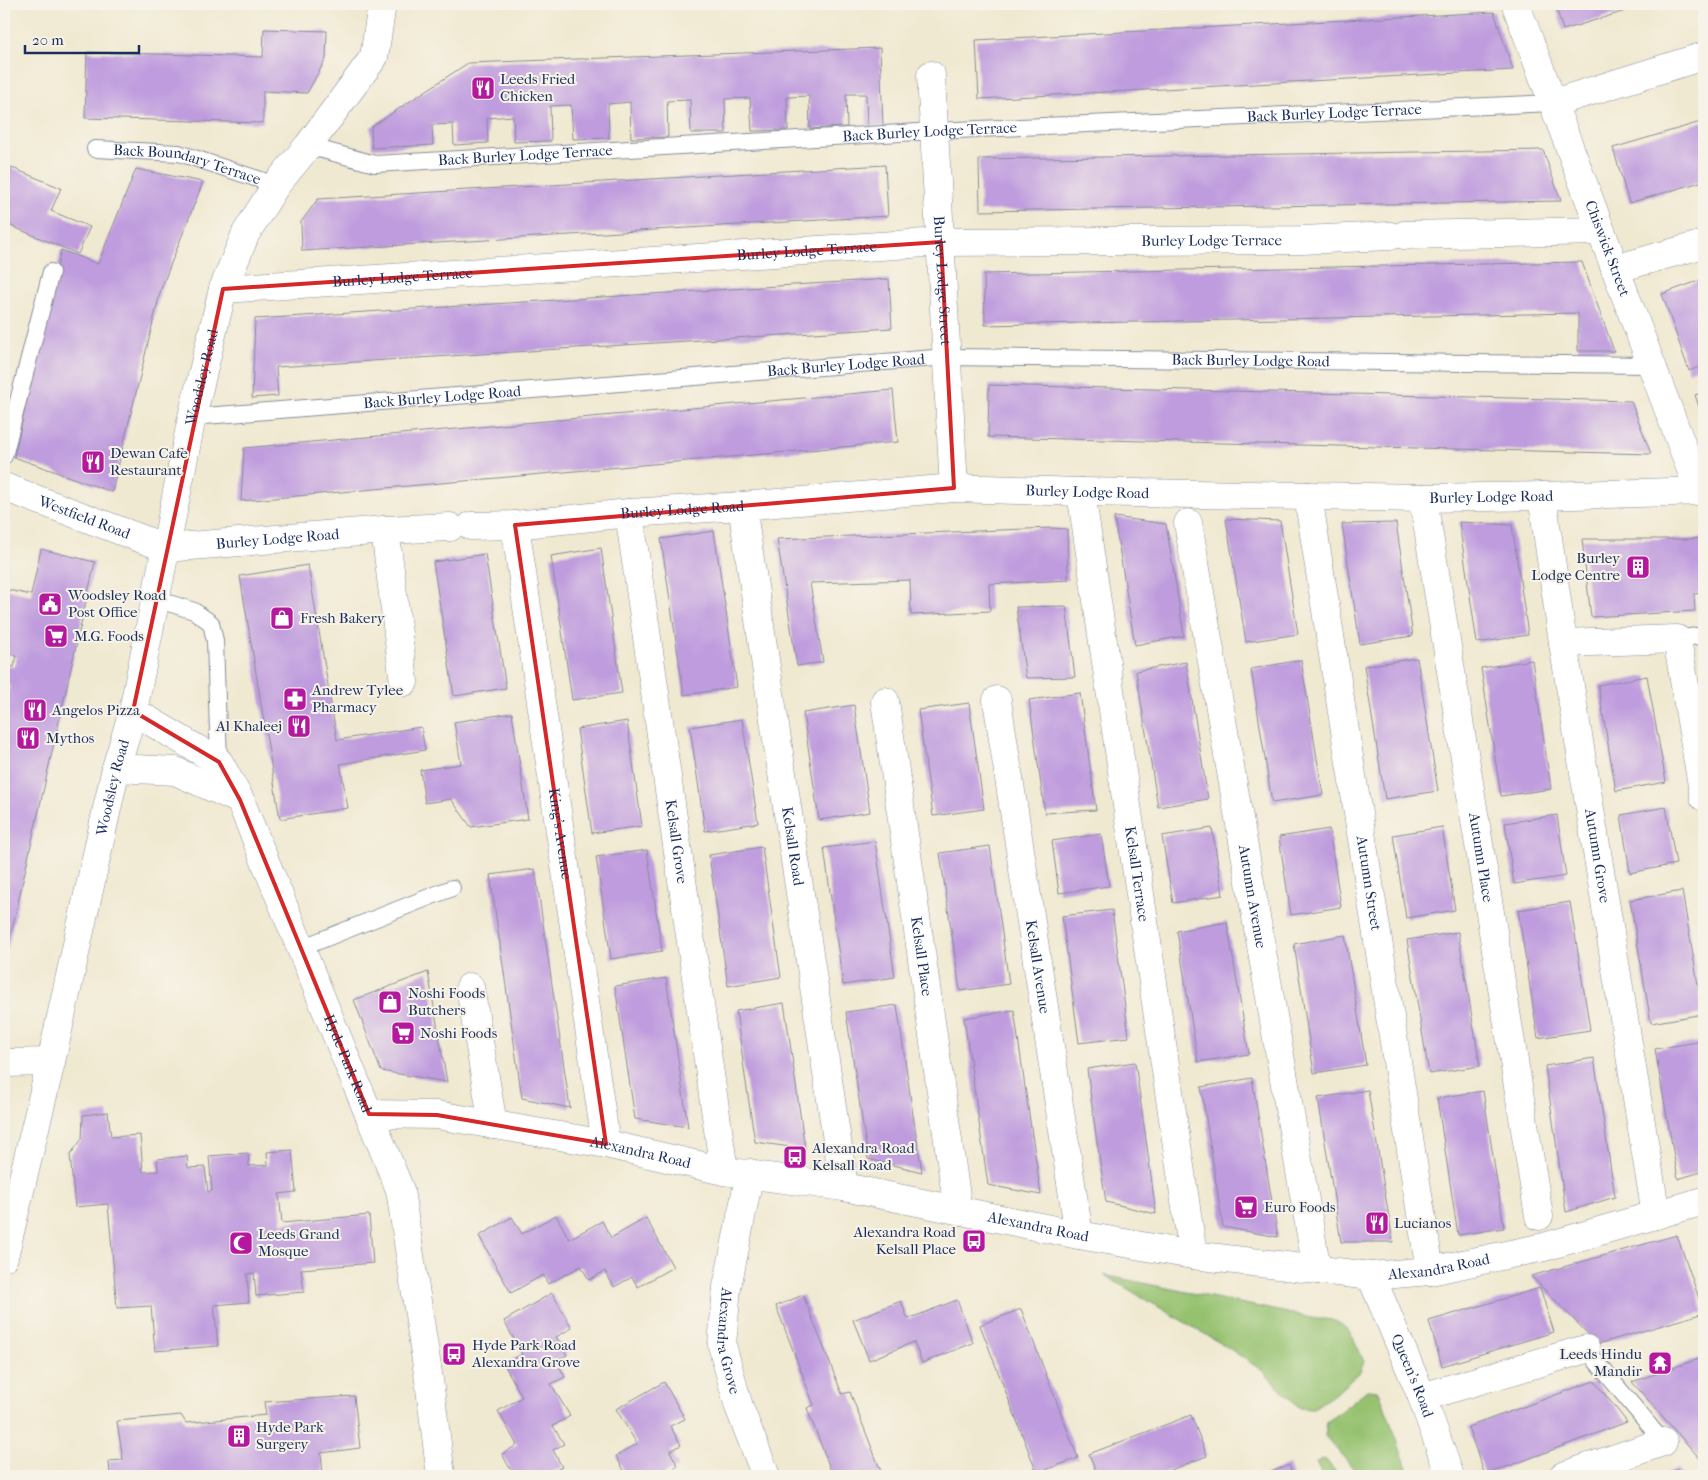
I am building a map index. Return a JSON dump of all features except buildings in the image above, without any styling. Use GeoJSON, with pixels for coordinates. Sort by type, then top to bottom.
{"type":"FeatureCollection","features":[{"type":"Feature","properties":{"kind":"street","name":"Woodsley Road"},"geometry":{"type":"LineString","coordinates":[[4,1257],[116,768],[133,711],[192,416],[223,289],[246,233],[276,184],[308,146],[374,58],[382,4]]}},
{"type":"Feature","properties":{"kind":"street","name":"Chiswick Street"},"geometry":{"type":"LineString","coordinates":[[1516,5],[1651,364],[1701,491]]}},
{"type":"Feature","properties":{"kind":"street"},"geometry":{"type":"LineString","coordinates":[[1553,103],[1704,56]]}},
{"type":"Feature","properties":{"kind":"street","name":"Burley Lodge Street"},"geometry":{"type":"LineString","coordinates":[[932,75],[954,488]]}},
{"type":"Feature","properties":{"kind":"street","name":"Burley Lodge Terrace"},"geometry":{"type":"LineString","coordinates":[[223,289],[941,242],[1302,240],[1601,231]]}},
{"type":"Feature","properties":{"kind":"street"},"geometry":{"type":"LineString","coordinates":[[1615,269],[1704,244]]}},
{"type":"Feature","properties":{"kind":"street","name":"Westfield Road"},"geometry":{"type":"LineString","coordinates":[[4,487],[166,548]]}},
{"type":"Feature","properties":{"kind":"street","name":"Burley Lodge Road"},"geometry":{"type":"LineString","coordinates":[[166,548],[385,530],[515,525],[629,513],[742,506],[954,488],[1423,498],[1701,491]]}},
{"type":"Feature","properties":{"kind":"street","name":"Kelsall Terrace"},"geometry":{"type":"LineString","coordinates":[[1081,492],[1192,1255]]}},
{"type":"Feature","properties":{"kind":"street","name":"Autumn Street"},"geometry":{"type":"LineString","coordinates":[[1308,496],[1430,1271]]}},
{"type":"Feature","properties":{"kind":"street","name":"Autumn Grove"},"geometry":{"type":"LineString","coordinates":[[1542,496],[1656,1215]]}},
{"type":"Feature","properties":{"kind":"street","name":"Autumn Place"},"geometry":{"type":"LineString","coordinates":[[1423,498],[1539,1216]]}},
{"type":"Feature","properties":{"kind":"street","name":"Kelsall Road"},"geometry":{"type":"LineString","coordinates":[[742,506],[844,1187]]}},
{"type":"Feature","properties":{"kind":"street","name":"Kelsall Grove"},"geometry":{"type":"LineString","coordinates":[[629,513],[737,1172]]}},
{"type":"Feature","properties":{"kind":"street","name":"Autumn Avenue"},"geometry":{"type":"LineString","coordinates":[[1188,523],[1317,1270]]}},
{"type":"Feature","properties":{"kind":"street","name":"King's Avenue"},"geometry":{"type":"LineString","coordinates":[[515,525],[606,1144]]}},
{"type":"Feature","properties":{"kind":"street"},"geometry":{"type":"LineString","coordinates":[[385,530],[404,682]]}},
{"type":"Feature","properties":{"kind":"street"},"geometry":{"type":"LineString","coordinates":[[1564,643],[1677,639],[1704,797]]}},
{"type":"Feature","properties":{"kind":"street","name":"Kelsall Avenue"},"geometry":{"type":"LineString","coordinates":[[997,700],[1079,1235]]}},
{"type":"Feature","properties":{"kind":"street","name":"Kelsall Place"},"geometry":{"type":"LineString","coordinates":[[885,701],[958,1210]]}},
{"type":"Feature","properties":{"kind":"street"},"geometry":{"type":"LineString","coordinates":[[133,711],[219,762]]}},
{"type":"Feature","properties":{"kind":"street","name":"Hyde Park Road"},"geometry":{"type":"LineString","coordinates":[[219,762],[240,800],[400,1190],[429,1380],[441,1476]]}},
{"type":"Feature","properties":{"kind":"street"},"geometry":{"type":"LineString","coordinates":[[116,768],[175,771],[240,800]]}},
{"type":"Feature","properties":{"kind":"street"},"geometry":{"type":"LineString","coordinates":[[470,987],[493,1125]]}},
{"type":"Feature","properties":{"kind":"street"},"geometry":{"type":"LineString","coordinates":[[4,1063],[50,1062]]}},
{"type":"Feature","properties":{"kind":"street","name":"Alexandra Road"},"geometry":{"type":"LineString","coordinates":[[369,1114],[437,1115],[606,1144],[737,1172],[844,1187],[1079,1235],[1192,1255],[1371,1276],[1430,1271],[1544,1247],[1704,1201]]}},
{"type":"Feature","properties":{"kind":"street","name":"Alexandra Grove"},"geometry":{"type":"LineString","coordinates":[[737,1172],[722,1345],[739,1407],[766,1476]]}},
{"type":"Feature","properties":{"kind":"street","name":"Queen's Road"},"geometry":{"type":"LineString","coordinates":[[1371,1276],[1422,1397],[1450,1476]]}},
{"type":"Feature","properties":{"kind":"street"},"geometry":{"type":"LineString","coordinates":[[1422,1397],[1586,1349]]}},
{"type":"Feature","properties":{"kind":"street"},"geometry":{"type":"LineString","coordinates":[[1563,1476],[1663,1442]]}},
{"type":"Feature","properties":{"kind":"lane","name":"Back Burley Lodge Terrace"},"geometry":{"type":"LineString","coordinates":[[308,146],[376,164],[935,131],[1553,103]]}},
{"type":"Feature","properties":{"kind":"lane","name":"Back Boundary Terrace"},"geometry":{"type":"LineString","coordinates":[[95,149],[180,154],[276,184]]}},
{"type":"Feature","properties":{"kind":"lane"},"geometry":{"type":"LineString","coordinates":[[4,456],[51,272]]}},
{"type":"Feature","properties":{"kind":"lane","name":"Back Burley Lodge Road"},"geometry":{"type":"LineString","coordinates":[[192,416],[947,357],[1651,364]]}},
{"type":"Feature","properties":{"kind":"lane"},"geometry":{"type":"LineString","coordinates":[[156,599],[194,611],[210,623],[216,641],[219,762]]}},
{"type":"Feature","properties":{"kind":"lane"},"geometry":{"type":"LineString","coordinates":[[1677,639],[1704,635]]}},
{"type":"Feature","properties":{"kind":"lane"},"geometry":{"type":"LineString","coordinates":[[301,948],[452,888]]}},
{"type":"Feature","properties":{"kind":"lane"},"geometry":{"type":"LineString","coordinates":[[1586,1349],[1663,1442]]}},
{"type":"Feature","properties":{"kind":"highlighted area"},"geometry":{"type":"Polygon","coordinates":[[[941,242],[954,488],[515,525],[606,1144],[437,1115],[369,1114],[240,800],[219,762],[133,711],[223,289],[941,242]]]}},
{"type":"Feature","properties":{"kind":"green space"},"geometry":{"type":"Polygon","coordinates":[[[1104,1275],[1317,1319],[1335,1321],[1351,1334],[1364,1362],[1360,1372],[1336,1393],[1312,1409],[1300,1408],[1260,1369],[1227,1347],[1104,1275]]]}},
{"type":"Feature","properties":{"kind":"green space"},"geometry":{"type":"Polygon","coordinates":[[[1367,1390],[1379,1391],[1410,1476],[1360,1476],[1325,1436],[1327,1422],[1367,1390]]]}},
{"type":"Feature","properties":{"kind":"green space"},"geometry":{"type":"Polygon","coordinates":[[[1325,1459],[1339,1476],[1322,1476],[1316,1462],[1325,1459]]]}},
{"type":"Feature","properties":{"kind":"place","name":"Leeds Fried Chicken"},"geometry":{"type":"Point","coordinates":[483,88]}},
{"type":"Feature","properties":{"kind":"place","name":"Dewan Cafe Restaurant"},"geometry":{"type":"Point","coordinates":[93,462]}},
{"type":"Feature","properties":{"kind":"place","name":"Burley Lodge Centre"},"geometry":{"type":"Point","coordinates":[1638,567]}},
{"type":"Feature","properties":{"kind":"place","name":"Woodsley Road Post Office"},"geometry":{"type":"Point","coordinates":[50,604]}},
{"type":"Feature","properties":{"kind":"place","name":"Fresh Bakery"},"geometry":{"type":"Point","coordinates":[282,618]}},
{"type":"Feature","properties":{"kind":"place","name":"M.G. Foods"},"geometry":{"type":"Point","coordinates":[56,636]}},
{"type":"Feature","properties":{"kind":"place","name":"Andrew Tylee Pharmacy"},"geometry":{"type":"Point","coordinates":[295,699]}},
{"type":"Feature","properties":{"kind":"place","name":"Angelos Pizza"},"geometry":{"type":"Point","coordinates":[35,710]}},
{"type":"Feature","properties":{"kind":"place","name":"Al Khaleej"},"geometry":{"type":"Point","coordinates":[299,726]}},
{"type":"Feature","properties":{"kind":"place","name":"Mythos"},"geometry":{"type":"Point","coordinates":[28,738]}},
{"type":"Feature","properties":{"kind":"place","name":"Noshi Foods Butchers"},"geometry":{"type":"Point","coordinates":[390,1002]}},
{"type":"Feature","properties":{"kind":"place","name":"Noshi Foods"},"geometry":{"type":"Point","coordinates":[403,1033]}},
{"type":"Feature","properties":{"kind":"place","name":"Alexandra Road Kelsall Road"},"geometry":{"type":"Point","coordinates":[795,1157]}},
{"type":"Feature","properties":{"kind":"place","name":"Euro Foods"},"geometry":{"type":"Point","coordinates":[1246,1207]}},
{"type":"Feature","properties":{"kind":"place","name":"Lucianos"},"geometry":{"type":"Point","coordinates":[1377,1223]}},
{"type":"Feature","properties":{"kind":"place","name":"Alexandra Road Kelsall Place"},"geometry":{"type":"Point","coordinates":[974,1241]}},
{"type":"Feature","properties":{"kind":"place","name":"Leeds Grand Mosque"},"geometry":{"type":"Point","coordinates":[241,1243]}},
{"type":"Feature","properties":{"kind":"place","name":"Hyde Park Road Alexandra Grove"},"geometry":{"type":"Point","coordinates":[454,1354]}},
{"type":"Feature","properties":{"kind":"place","name":"Leeds Hindu Mandir"},"geometry":{"type":"Point","coordinates":[1660,1363]}},
{"type":"Feature","properties":{"kind":"place","name":"Hyde Park Surgery"},"geometry":{"type":"Point","coordinates":[239,1436]}}]}
